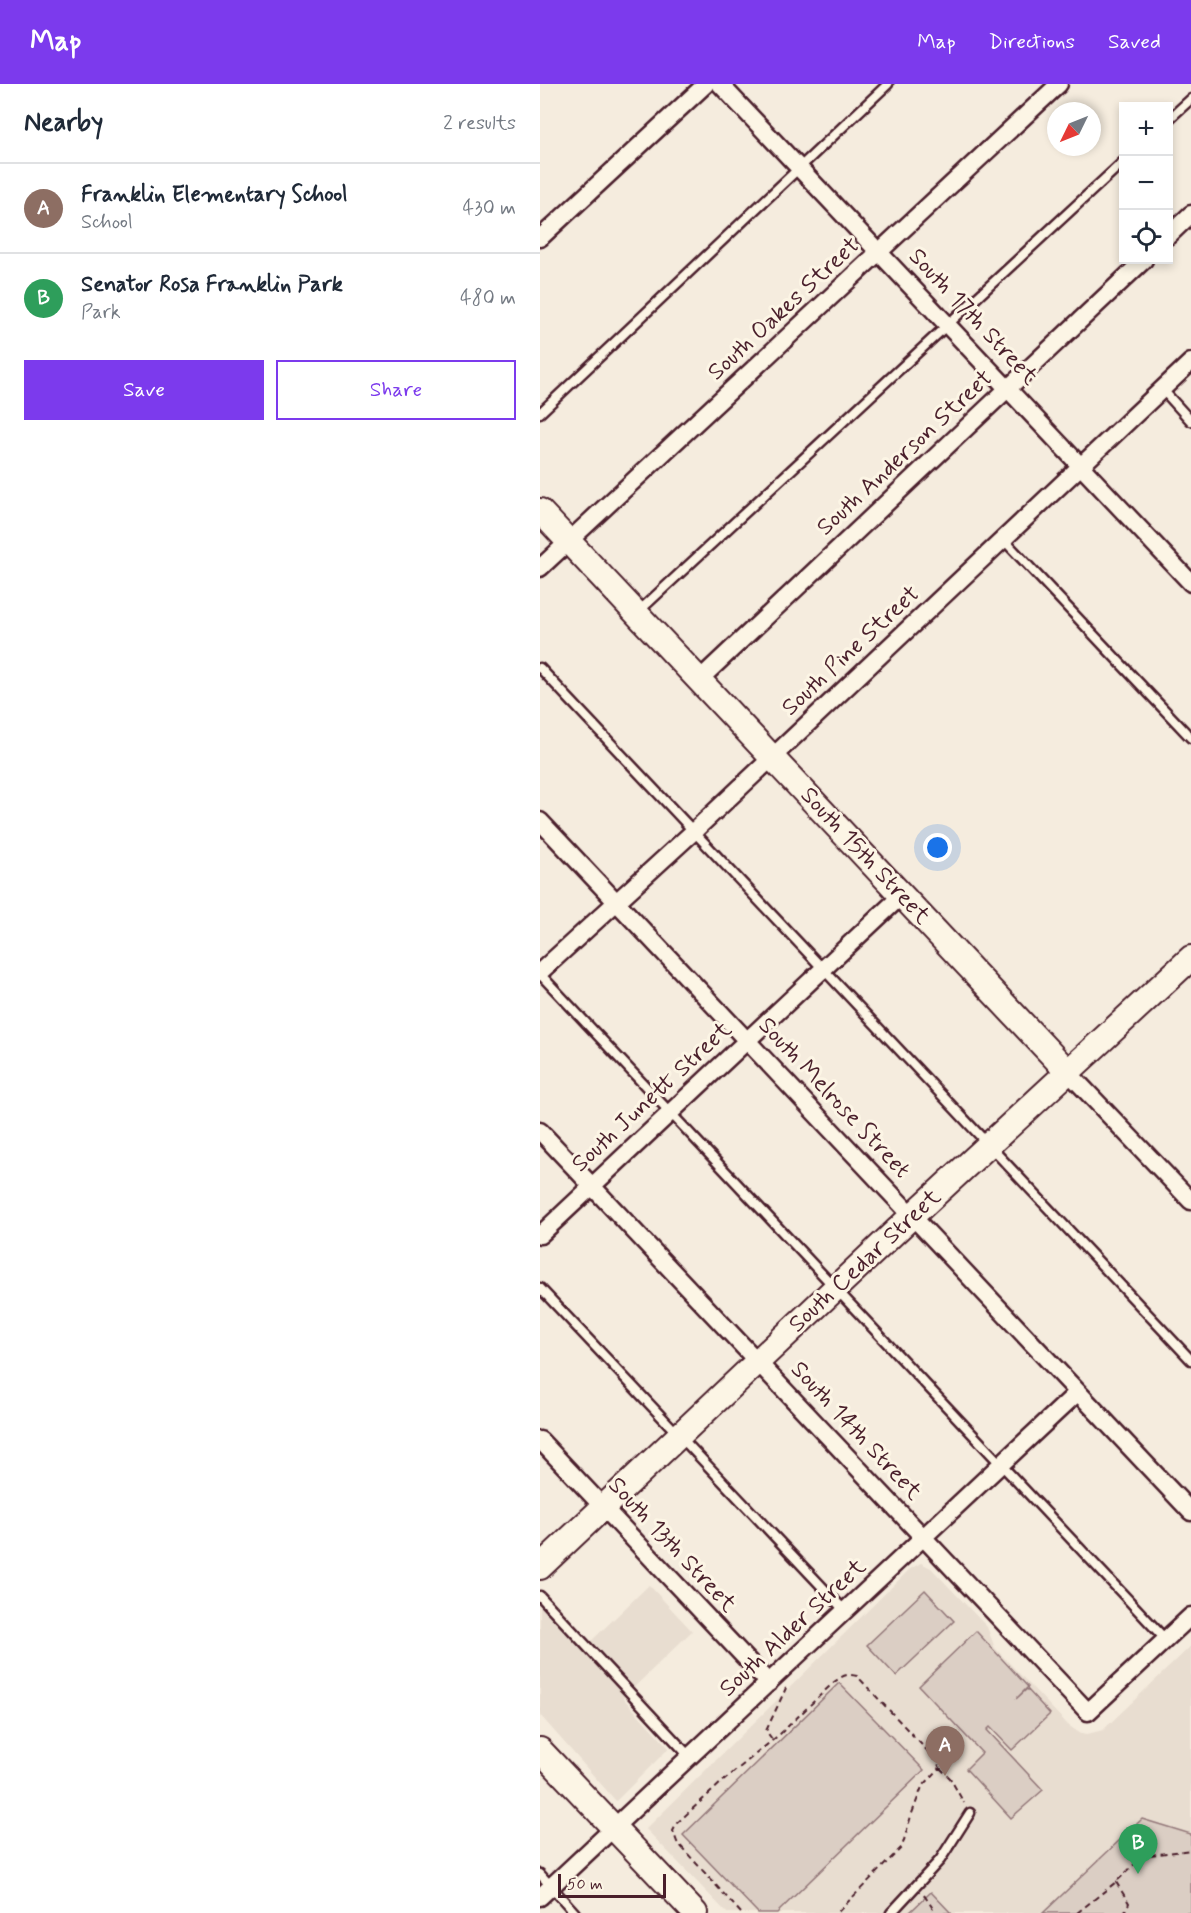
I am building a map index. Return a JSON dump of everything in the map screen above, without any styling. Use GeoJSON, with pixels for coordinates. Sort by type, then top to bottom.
{"type":"FeatureCollection","features":[{"type":"Feature","properties":{"kind":"main road","name":"South 15th Street"},"geometry":{"type":"LineString","coordinates":[[540,511],[1069,1072]]}},
{"type":"Feature","properties":{"kind":"main road","name":"South Cedar Street"},"geometry":{"type":"LineString","coordinates":[[540,1567],[835,1288],[1191,958]]}},
{"type":"Feature","properties":{"kind":"main road"},"geometry":{"type":"LineString","coordinates":[[540,1750],[695,1913]]}},
{"type":"Feature","properties":{"kind":"street"},"geometry":{"type":"LineString","coordinates":[[540,238],[706,84]]}},
{"type":"Feature","properties":{"kind":"street","name":"South 17th Street"},"geometry":{"type":"LineString","coordinates":[[720,84],[1191,583]]}},
{"type":"Feature","properties":{"kind":"street","name":"South Oakes Street"},"geometry":{"type":"LineString","coordinates":[[540,568],[1059,84]]}},
{"type":"Feature","properties":{"kind":"street"},"geometry":{"type":"LineString","coordinates":[[1173,231],[1191,214]]}},
{"type":"Feature","properties":{"kind":"street","name":"South Anderson Street"},"geometry":{"type":"LineString","coordinates":[[699,680],[1140,264]]}},
{"type":"Feature","properties":{"kind":"street","name":"South Pine Street"},"geometry":{"type":"LineString","coordinates":[[540,973],[773,757],[1191,362]]}},
{"type":"Feature","properties":{"kind":"street","name":"South Melrose Street"},"geometry":{"type":"LineString","coordinates":[[540,821],[1191,1512]]}},
{"type":"Feature","properties":{"kind":"street","name":"South Junett Street"},"geometry":{"type":"LineString","coordinates":[[540,1235],[902,895]]}},
{"type":"Feature","properties":{"kind":"street","name":"South 15th Street"},"geometry":{"type":"LineString","coordinates":[[1069,1072],[1191,1201]]}},
{"type":"Feature","properties":{"kind":"street","name":"South 14th Street"},"geometry":{"type":"LineString","coordinates":[[540,1131],[1088,1712],[1166,1640]]}},
{"type":"Feature","properties":{"kind":"street","name":"South Alder Street"},"geometry":{"type":"LineString","coordinates":[[544,1886],[614,1829],[1078,1392]]}},
{"type":"Feature","properties":{"kind":"street","name":"South 13th Street"},"geometry":{"type":"LineString","coordinates":[[540,1440],[769,1683]]}},
{"type":"Feature","properties":{"kind":"street"},"geometry":{"type":"LineString","coordinates":[[1166,1640],[1190,1618]]}},
{"type":"Feature","properties":{"kind":"lane"},"geometry":{"type":"LineString","coordinates":[[540,413],[888,84]]}},
{"type":"Feature","properties":{"kind":"lane"},"geometry":{"type":"LineString","coordinates":[[1173,115],[1191,99]]}},
{"type":"Feature","properties":{"kind":"lane"},"geometry":{"type":"LineString","coordinates":[[637,614],[1119,166]]}},
{"type":"Feature","properties":{"kind":"lane"},"geometry":{"type":"LineString","coordinates":[[1162,389],[1191,421]]}},
{"type":"Feature","properties":{"kind":"lane"},"geometry":{"type":"LineString","coordinates":[[1004,540],[1191,738]]}},
{"type":"Feature","properties":{"kind":"lane"},"geometry":{"type":"LineString","coordinates":[[540,668],[1191,1360]]}},
{"type":"Feature","properties":{"kind":"lane"},"geometry":{"type":"LineString","coordinates":[[540,973],[1166,1640]]}},
{"type":"Feature","properties":{"kind":"lane"},"geometry":{"type":"LineString","coordinates":[[540,1288],[845,1611]]}},
{"type":"Feature","properties":{"kind":"lane"},"geometry":{"type":"LineString","coordinates":[[540,1596],[690,1757]]}},
{"type":"Feature","properties":{"kind":"lane"},"geometry":{"type":"LineString","coordinates":[[891,1913],[940,1860],[970,1813]]}},
{"type":"Feature","properties":{"kind":"lane"},"geometry":{"type":"LineString","coordinates":[[544,1886],[575,1913]]}},
{"type":"Feature","properties":{"kind":"path"},"geometry":{"type":"LineString","coordinates":[[741,1913],[676,1842],[674,1831],[677,1823],[780,1734],[844,1674],[857,1676],[936,1760],[970,1813]]}},
{"type":"Feature","properties":{"kind":"path"},"geometry":{"type":"LineString","coordinates":[[769,1683],[787,1686],[766,1731],[772,1739]]}},
{"type":"Feature","properties":{"kind":"path"},"geometry":{"type":"LineString","coordinates":[[837,1913],[902,1847],[922,1787],[940,1768]]}},
{"type":"Feature","properties":{"kind":"path"},"geometry":{"type":"LineString","coordinates":[[1077,1913],[1116,1882],[1143,1856],[1191,1850]]}},
{"type":"Feature","properties":{"kind":"path"},"geometry":{"type":"LineString","coordinates":[[1116,1882],[1129,1903],[1124,1913]]}},
{"type":"Feature","properties":{"kind":"path"},"geometry":{"type":"LineString","coordinates":[[924,1895],[936,1913]]}},
{"type":"Feature","properties":{"kind":"shaded area"},"geometry":{"type":"Polygon","coordinates":[[[921,1563],[931,1568],[987,1627],[995,1648],[1068,1725],[1078,1732],[1087,1734],[1103,1730],[1191,1646],[1191,1834],[1142,1819],[1043,1913],[951,1913],[931,1892],[909,1913],[727,1913],[646,1829],[910,1569],[921,1563]]]}},
{"type":"Feature","properties":{"kind":"shaded area"},"geometry":{"type":"Polygon","coordinates":[[[649,1585],[692,1631],[623,1698],[669,1748],[616,1801],[540,1715],[540,1605],[582,1650],[649,1585]]]}},
{"type":"Feature","properties":{"kind":"shaded area"},"geometry":{"type":"Polygon","coordinates":[[[925,1590],[954,1621],[896,1676],[867,1645],[925,1590]]]}},
{"type":"Feature","properties":{"kind":"shaded area"},"geometry":{"type":"Polygon","coordinates":[[[976,1631],[1028,1687],[1016,1699],[1027,1689],[1050,1714],[1012,1750],[990,1727],[987,1730],[1043,1790],[1011,1818],[966,1769],[982,1753],[919,1686],[976,1631]]]}},
{"type":"Feature","properties":{"kind":"shaded area"},"geometry":{"type":"Polygon","coordinates":[[[839,1683],[924,1770],[777,1913],[758,1913],[683,1835],[839,1683]]]}},
{"type":"Feature","properties":{"kind":"shaded area"},"geometry":{"type":"Polygon","coordinates":[[[1142,1819],[1191,1834],[1191,1913],[1043,1913],[1142,1819]]]}},
{"type":"Feature","properties":{"kind":"shaded area"},"geometry":{"type":"Polygon","coordinates":[[[931,1892],[951,1913],[909,1913],[931,1892]]]}},
{"type":"Feature","properties":{"kind":"place","name":"Franklin Elementary School"},"geometry":{"type":"Point","coordinates":[945,1776]}},
{"type":"Feature","properties":{"kind":"place","name":"Senator Rosa Franklin Park"},"geometry":{"type":"Point","coordinates":[1138,1874]}}]}
